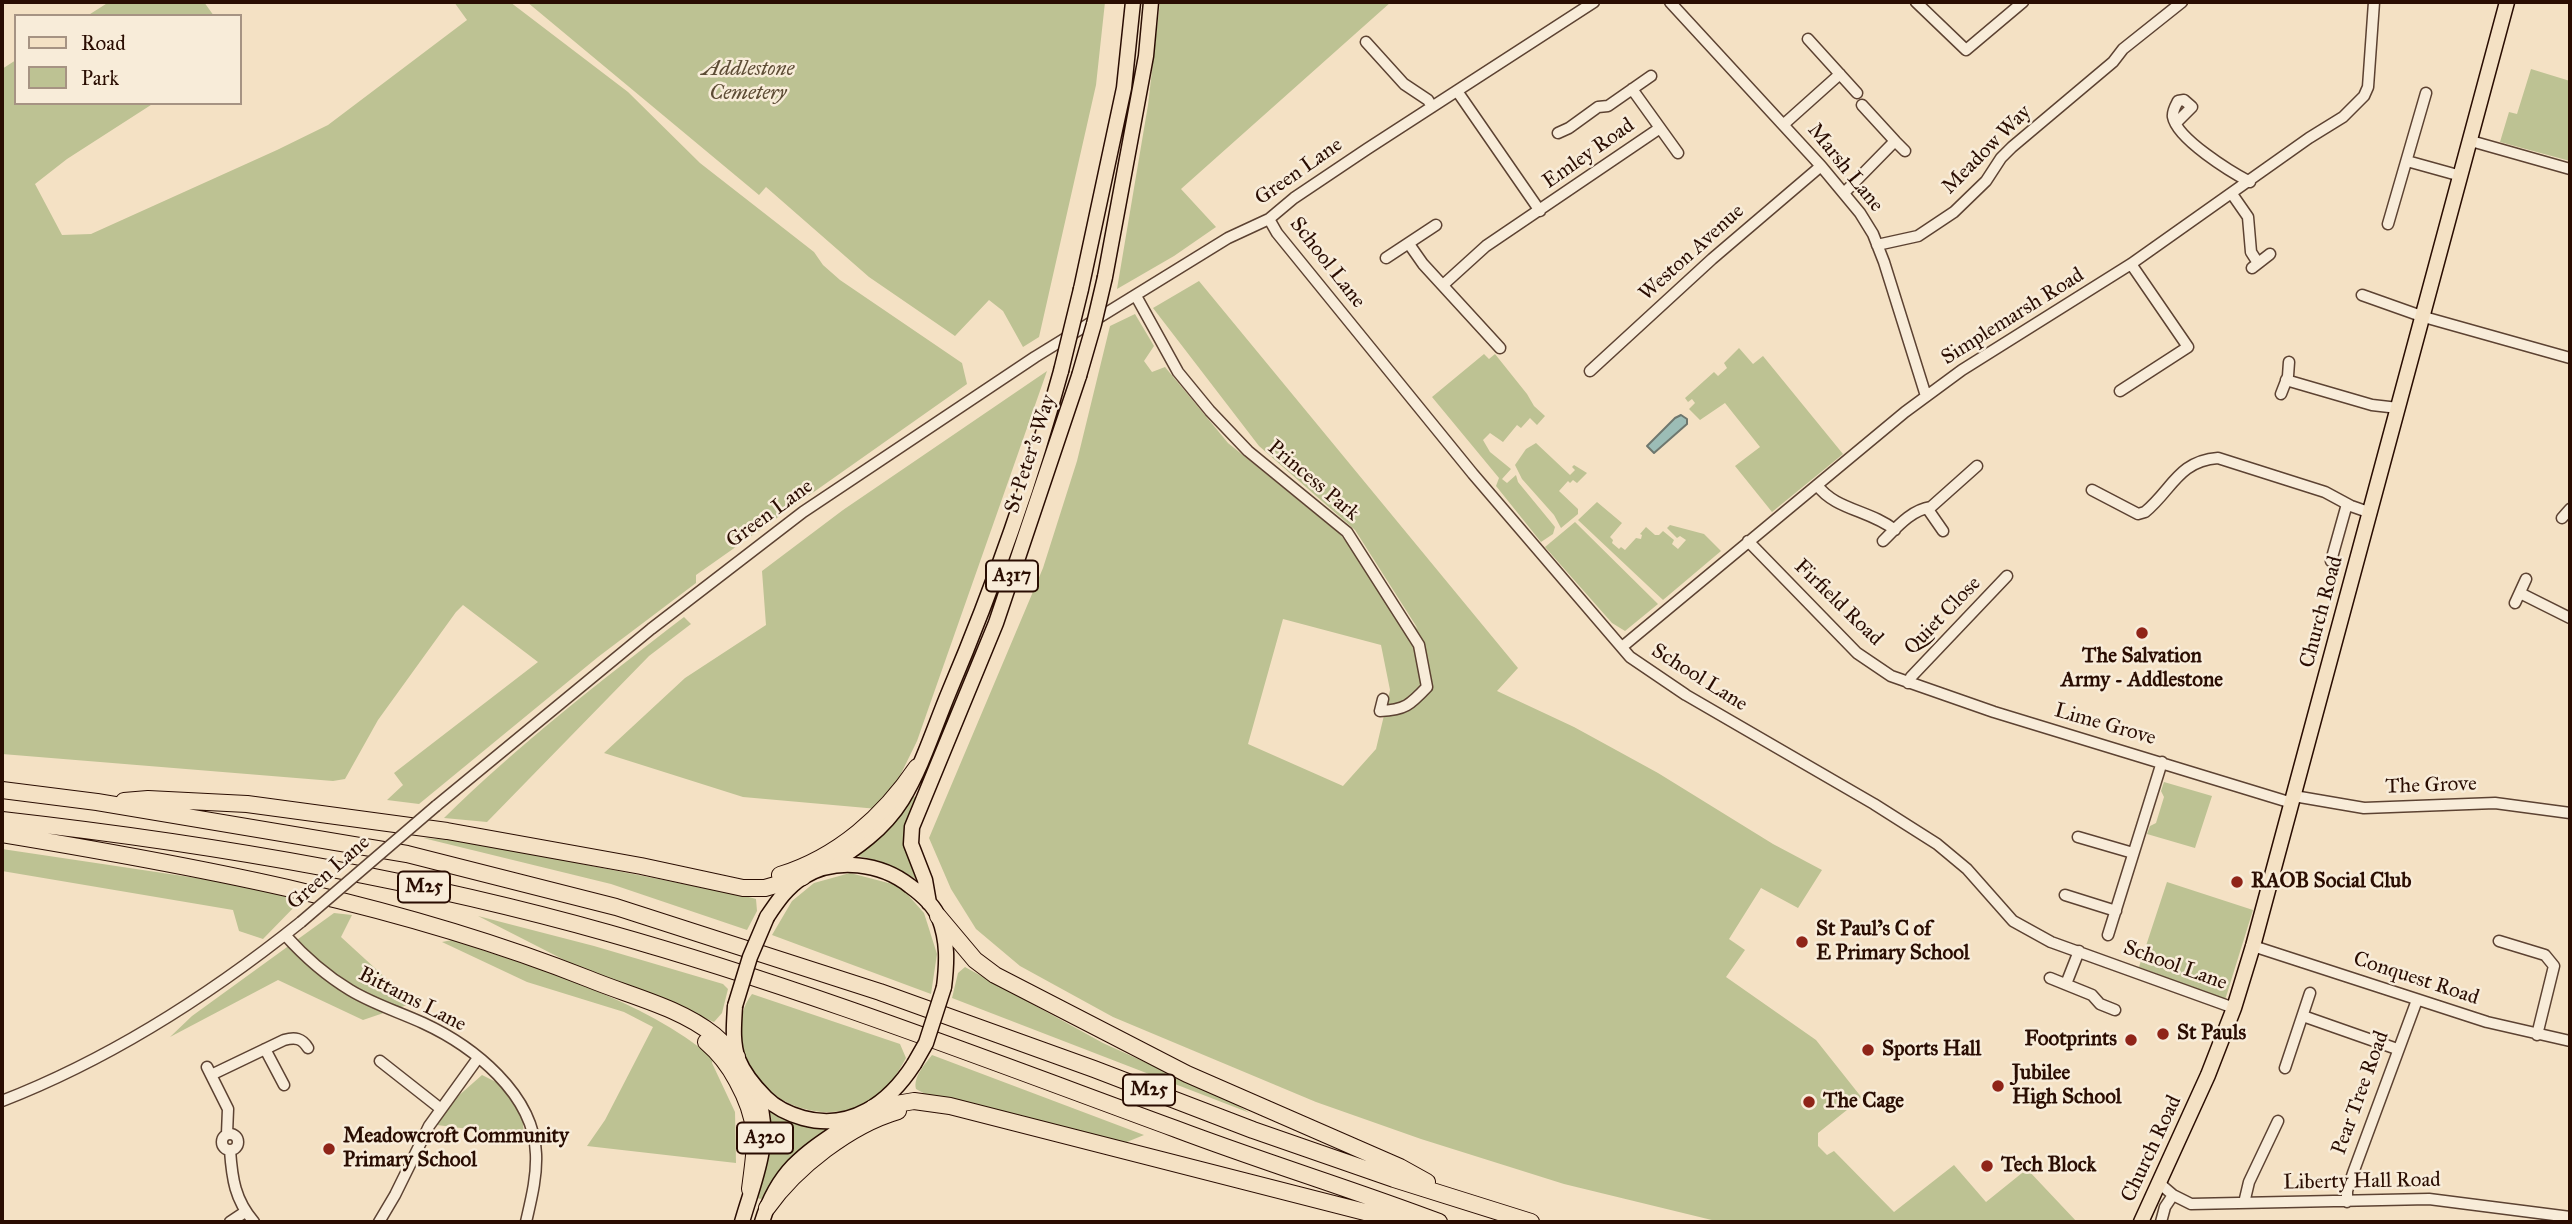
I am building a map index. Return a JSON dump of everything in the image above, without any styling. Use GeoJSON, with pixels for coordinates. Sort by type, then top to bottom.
{"type":"FeatureCollection","features":[{"type":"Feature","properties":{"kind":"highway","name":"M25"},"geometry":{"type":"LineString","coordinates":[[712,880],[736,882],[783,874],[825,854],[856,835],[876,818],[897,797],[917,767]]}},
{"type":"Feature","properties":{"kind":"highway","name":"M25"},"geometry":{"type":"LineString","coordinates":[[2,790],[97,802],[407,854],[616,907],[880,992],[1253,1130],[1394,1179],[1531,1222]]}},
{"type":"Feature","properties":{"kind":"highway","name":"M25"},"geometry":{"type":"LineString","coordinates":[[97,802],[148,799],[247,804],[492,838],[743,888],[765,888],[803,877]]}},
{"type":"Feature","properties":{"kind":"highway","name":"M25"},"geometry":{"type":"LineString","coordinates":[[2,820],[99,831],[264,856],[440,891],[605,932],[729,969],[956,1047],[1181,1131],[1439,1222]]}},
{"type":"Feature","properties":{"kind":"highway","name":"M25"},"geometry":{"type":"LineString","coordinates":[[2,834],[126,854],[313,893],[448,930],[538,959],[619,992],[644,999],[714,1035],[737,1057]]}},
{"type":"Feature","properties":{"kind":"highway","name":"M25"},"geometry":{"type":"LineString","coordinates":[[934,909],[975,960],[995,975],[1187,1074],[1400,1167],[1456,1198]]}},
{"type":"Feature","properties":{"kind":"highway","name":"M25"},"geometry":{"type":"LineString","coordinates":[[619,992],[696,1035],[714,1049],[729,1066],[750,1105],[754,1125],[750,1189]]}},
{"type":"Feature","properties":{"kind":"highway"},"geometry":{"type":"LineString","coordinates":[[869,1110],[914,1101],[950,1106],[1404,1222]]}},
{"type":"Feature","properties":{"kind":"highway"},"geometry":{"type":"LineString","coordinates":[[765,1215],[781,1189],[809,1162],[885,1115],[925,1108],[977,1114]]}},
{"type":"Feature","properties":{"kind":"main road","name":"St Peter's Way"},"geometry":{"type":"LineString","coordinates":[[827,866],[858,847],[881,826],[902,800],[965,653],[1017,516],[1081,289],[1124,88],[1133,2]]}},
{"type":"Feature","properties":{"kind":"main road","name":"St Peter's Way"},"geometry":{"type":"LineString","coordinates":[[934,909],[911,844],[912,827],[996,623],[1079,376],[1105,276],[1146,56],[1152,2]]}},
{"type":"Feature","properties":{"kind":"main road","name":"Church Road"},"geometry":{"type":"LineString","coordinates":[[2141,1222],[2208,1076],[2234,1008],[2253,946],[2507,2]]}},
{"type":"Feature","properties":{"kind":"main road"},"geometry":{"type":"LineString","coordinates":[[827,866],[858,866],[886,871],[902,880],[934,909],[948,960],[944,987],[926,1043],[902,1083],[869,1110],[832,1122],[813,1121],[790,1114],[772,1103],[755,1086],[737,1057],[733,1030],[735,1006],[750,957],[767,917],[785,892],[803,877],[827,866]]}},
{"type":"Feature","properties":{"kind":"main road","name":"A320"},"geometry":{"type":"LineString","coordinates":[[742,1222],[765,1133],[755,1086]]}},
{"type":"Feature","properties":{"kind":"main road","name":"A320"},"geometry":{"type":"LineString","coordinates":[[765,1215],[777,1184],[788,1170],[813,1148],[869,1110]]}},
{"type":"Feature","properties":{"kind":"street","name":"Green Lane"},"geometry":{"type":"LineString","coordinates":[[2,1101],[39,1086],[128,1039],[225,980],[301,922],[436,806],[660,621],[803,512],[1026,363],[1228,238],[1269,219],[1294,198],[1594,2]]}},
{"type":"Feature","properties":{"kind":"street","name":"Marsh Lane"},"geometry":{"type":"LineString","coordinates":[[1670,2],[1821,166],[1860,213],[1877,245],[1891,281],[1926,396]]}},
{"type":"Feature","properties":{"kind":"street"},"geometry":{"type":"LineString","coordinates":[[1916,2],[1966,50],[2023,2]]}},
{"type":"Feature","properties":{"kind":"street","name":"Meadow Way"},"geometry":{"type":"LineString","coordinates":[[1877,245],[1918,236],[1954,212],[1986,181],[2012,147],[2112,62],[2123,49],[2182,2]]}},
{"type":"Feature","properties":{"kind":"street","name":"Simplemarsh Road"},"geometry":{"type":"LineString","coordinates":[[1622,648],[1926,396],[1985,355],[2132,264],[2309,138],[2343,117],[2364,96],[2369,76],[2374,2]]}},
{"type":"Feature","properties":{"kind":"street"},"geometry":{"type":"LineString","coordinates":[[1808,39],[1857,93]]}},
{"type":"Feature","properties":{"kind":"street"},"geometry":{"type":"LineString","coordinates":[[1366,42],[1404,84],[1428,100],[1432,107]]}},
{"type":"Feature","properties":{"kind":"street"},"geometry":{"type":"LineString","coordinates":[[1783,125],[1840,74]]}},
{"type":"Feature","properties":{"kind":"street","name":"Emley Road"},"geometry":{"type":"LineString","coordinates":[[1558,133],[1598,107],[1608,106],[1651,76]]}},
{"type":"Feature","properties":{"kind":"street","name":"Emley Road"},"geometry":{"type":"LineString","coordinates":[[1632,89],[1678,153]]}},
{"type":"Feature","properties":{"kind":"street","name":"Emley Road"},"geometry":{"type":"LineString","coordinates":[[1457,91],[1540,211]]}},
{"type":"Feature","properties":{"kind":"street"},"geometry":{"type":"LineString","coordinates":[[2388,224],[2426,93]]}},
{"type":"Feature","properties":{"kind":"street"},"geometry":{"type":"LineString","coordinates":[[1862,105],[1905,151]]}},
{"type":"Feature","properties":{"kind":"street"},"geometry":{"type":"LineString","coordinates":[[2176,124],[2210,158],[2250,182]]}},
{"type":"Feature","properties":{"kind":"street","name":"Emley Road"},"geometry":{"type":"LineString","coordinates":[[1443,285],[1486,246],[1661,128]]}},
{"type":"Feature","properties":{"kind":"street"},"geometry":{"type":"LineString","coordinates":[[1844,193],[1895,141]]}},
{"type":"Feature","properties":{"kind":"street"},"geometry":{"type":"LineString","coordinates":[[2471,141],[2570,169]]}},
{"type":"Feature","properties":{"kind":"street"},"geometry":{"type":"LineString","coordinates":[[2407,161],[2461,176]]}},
{"type":"Feature","properties":{"kind":"street","name":"Weston Avenue"},"geometry":{"type":"LineString","coordinates":[[1590,370],[1712,259],[1821,166]]}},
{"type":"Feature","properties":{"kind":"street"},"geometry":{"type":"LineString","coordinates":[[2232,194],[2248,217],[2255,265],[2270,254]]}},
{"type":"Feature","properties":{"kind":"street","name":"School Lane"},"geometry":{"type":"LineString","coordinates":[[1269,219],[1277,233],[1474,474],[1622,648],[1643,668],[1937,844],[1967,869],[2013,921],[2025,929],[2234,1008]]}},
{"type":"Feature","properties":{"kind":"street"},"geometry":{"type":"LineString","coordinates":[[1386,258],[1436,225]]}},
{"type":"Feature","properties":{"kind":"street"},"geometry":{"type":"LineString","coordinates":[[1409,244],[1500,348]]}},
{"type":"Feature","properties":{"kind":"street"},"geometry":{"type":"LineString","coordinates":[[2120,391],[2188,347],[2132,264]]}},
{"type":"Feature","properties":{"kind":"street"},"geometry":{"type":"LineString","coordinates":[[2362,295],[2424,317],[2570,358]]}},
{"type":"Feature","properties":{"kind":"street","name":"Princess Park"},"geometry":{"type":"LineString","coordinates":[[1136,296],[1185,382],[1248,451],[1347,531],[1398,609],[1419,645],[1427,687],[1408,706],[1396,710],[1380,711],[1383,699]]}},
{"type":"Feature","properties":{"kind":"street"},"geometry":{"type":"LineString","coordinates":[[2281,394],[2289,362]]}},
{"type":"Feature","properties":{"kind":"street"},"geometry":{"type":"LineString","coordinates":[[2286,380],[2372,405],[2398,408]]}},
{"type":"Feature","properties":{"kind":"street"},"geometry":{"type":"LineString","coordinates":[[2092,490],[2138,514],[2155,505],[2166,488],[2191,466],[2205,459],[2218,458],[2325,492],[2371,513]]}},
{"type":"Feature","properties":{"kind":"street"},"geometry":{"type":"LineString","coordinates":[[1883,541],[1908,517],[1921,509],[1931,508],[1977,466]]}},
{"type":"Feature","properties":{"kind":"street"},"geometry":{"type":"LineString","coordinates":[[1817,485],[1830,499],[1881,519],[1895,530]]}},
{"type":"Feature","properties":{"kind":"street"},"geometry":{"type":"LineString","coordinates":[[2331,561],[2347,504]]}},
{"type":"Feature","properties":{"kind":"street"},"geometry":{"type":"LineString","coordinates":[[1927,508],[1943,531]]}},
{"type":"Feature","properties":{"kind":"street"},"geometry":{"type":"LineString","coordinates":[[2562,518],[2570,509]]}},
{"type":"Feature","properties":{"kind":"street","name":"Firfield Road"},"geometry":{"type":"LineString","coordinates":[[1748,541],[1857,653],[1891,676],[1908,683]]}},
{"type":"Feature","properties":{"kind":"street","name":"Quiet Close"},"geometry":{"type":"LineString","coordinates":[[1908,683],[2007,575]]}},
{"type":"Feature","properties":{"kind":"street"},"geometry":{"type":"LineString","coordinates":[[2526,579],[2518,598],[2570,618]]}},
{"type":"Feature","properties":{"kind":"street","name":"Lime Grove"},"geometry":{"type":"LineString","coordinates":[[1908,683],[1994,712],[2293,799]]}},
{"type":"Feature","properties":{"kind":"street"},"geometry":{"type":"LineString","coordinates":[[2108,935],[2162,762]]}},
{"type":"Feature","properties":{"kind":"street","name":"The Grove"},"geometry":{"type":"LineString","coordinates":[[2293,799],[2364,808],[2495,803],[2570,813]]}},
{"type":"Feature","properties":{"kind":"street"},"geometry":{"type":"LineString","coordinates":[[2078,837],[2133,853]]}},
{"type":"Feature","properties":{"kind":"street"},"geometry":{"type":"LineString","coordinates":[[2065,895],[2116,911]]}},
{"type":"Feature","properties":{"kind":"street","name":"Bittams Lane"},"geometry":{"type":"LineString","coordinates":[[285,935],[308,958],[352,992],[442,1032],[510,1086],[532,1131],[537,1153],[534,1187],[526,1222]]}},
{"type":"Feature","properties":{"kind":"street"},"geometry":{"type":"LineString","coordinates":[[2499,941],[2545,955],[2554,966],[2537,1035]]}},
{"type":"Feature","properties":{"kind":"street","name":"Conquest Road"},"geometry":{"type":"LineString","coordinates":[[2253,946],[2417,1000],[2537,1035],[2570,1041]]}},
{"type":"Feature","properties":{"kind":"street"},"geometry":{"type":"LineString","coordinates":[[2067,984],[2079,951]]}},
{"type":"Feature","properties":{"kind":"street"},"geometry":{"type":"LineString","coordinates":[[2050,978],[2092,995],[2100,1004],[2115,1010]]}},
{"type":"Feature","properties":{"kind":"street"},"geometry":{"type":"LineString","coordinates":[[2285,1068],[2310,993]]}},
{"type":"Feature","properties":{"kind":"street","name":"Pear Tree Road"},"geometry":{"type":"LineString","coordinates":[[2347,1202],[2347,1191],[2353,1173],[2417,1000]]}},
{"type":"Feature","properties":{"kind":"street"},"geometry":{"type":"LineString","coordinates":[[2303,1016],[2397,1049]]}},
{"type":"Feature","properties":{"kind":"street"},"geometry":{"type":"LineString","coordinates":[[254,1222],[245,1212],[233,1186],[230,1150],[221,1144],[223,1136],[227,1134],[228,1109],[209,1071],[294,1037],[304,1042],[308,1048]]}},
{"type":"Feature","properties":{"kind":"street"},"geometry":{"type":"LineString","coordinates":[[265,1049],[284,1085]]}},
{"type":"Feature","properties":{"kind":"street"},"geometry":{"type":"LineString","coordinates":[[379,1222],[429,1126],[478,1058]]}},
{"type":"Feature","properties":{"kind":"street"},"geometry":{"type":"LineString","coordinates":[[380,1062],[395,1080],[441,1109]]}},
{"type":"Feature","properties":{"kind":"street"},"geometry":{"type":"LineString","coordinates":[[2244,1203],[2249,1182],[2278,1121]]}},
{"type":"Feature","properties":{"kind":"street","name":"Liberty Hall Road"},"geometry":{"type":"LineString","coordinates":[[2159,1183],[2173,1195],[2191,1204],[2453,1201],[2570,1217]]}},
{"type":"Feature","properties":{"kind":"street","name":"Church Road"},"geometry":{"type":"LineString","coordinates":[[2161,1222],[2165,1207],[2173,1195]]}},
{"type":"Feature","properties":{"kind":"street"},"geometry":{"type":"LineString","coordinates":[[230,1222],[245,1212]]}},
{"type":"Feature","properties":{"kind":"green space"},"geometry":{"type":"Polygon","coordinates":[[[109,2],[204,2],[213,14],[90,14],[109,2]]]}},
{"type":"Feature","properties":{"kind":"green space"},"geometry":{"type":"Polygon","coordinates":[[[454,2],[510,2],[628,92],[700,163],[814,252],[823,265],[840,280],[962,363],[967,384],[696,575],[696,583],[598,657],[419,804],[387,800],[403,785],[394,773],[538,662],[463,605],[378,720],[345,779],[333,781],[2,754],[2,69],[14,61],[14,105],[151,105],[67,159],[35,184],[62,235],[91,234],[328,125],[467,20],[454,2]]]}},
{"type":"Feature","properties":{"kind":"green space","name":"Addlestone Cemetery"},"geometry":{"type":"Polygon","coordinates":[[[527,2],[1105,2],[1096,85],[1039,337],[1023,347],[1003,311],[989,300],[955,336],[869,277],[766,187],[759,195],[527,2]]]}},
{"type":"Feature","properties":{"kind":"green space"},"geometry":{"type":"Polygon","coordinates":[[[1160,2],[1391,2],[1181,189],[1216,227],[1174,256],[1117,289],[1148,105],[1160,2]]]}},
{"type":"Feature","properties":{"kind":"green space"},"geometry":{"type":"Polygon","coordinates":[[[2531,69],[2570,81],[2570,161],[2500,142],[2509,112],[2517,114],[2531,69]]]}},
{"type":"Feature","properties":{"kind":"green space"},"geometry":{"type":"Polygon","coordinates":[[[1199,281],[1518,668],[1497,691],[1574,727],[1658,773],[1773,844],[1822,870],[1798,908],[1761,888],[1729,939],[1745,950],[1726,977],[1816,1040],[1862,1098],[1818,1133],[1818,1146],[1827,1155],[1834,1151],[1894,1212],[1954,1165],[1986,1202],[2027,1169],[2077,1222],[1720,1222],[1564,1184],[1421,1139],[1316,1102],[1113,1017],[1020,966],[976,929],[951,889],[929,838],[1043,568],[1077,461],[1110,326],[1135,314],[1154,346],[1144,361],[1152,372],[1165,367],[1228,443],[1340,534],[1398,609],[1418,629],[1355,530],[1259,446],[1153,308],[1199,281]],[[1283,619],[1248,744],[1343,786],[1376,749],[1390,690],[1381,645],[1283,619]]]}},
{"type":"Feature","properties":{"kind":"green space"},"geometry":{"type":"Polygon","coordinates":[[[1739,348],[1753,364],[1763,356],[1843,454],[1772,512],[1735,466],[1760,447],[1725,403],[1700,420],[1689,409],[1695,403],[1692,399],[1688,402],[1685,398],[1714,372],[1718,376],[1727,368],[1724,363],[1739,348]]]}},
{"type":"Feature","properties":{"kind":"green space"},"geometry":{"type":"Polygon","coordinates":[[[1484,354],[1489,359],[1495,354],[1534,406],[1545,416],[1537,425],[1530,418],[1521,428],[1517,425],[1503,442],[1490,433],[1483,440],[1490,452],[1511,469],[1502,479],[1507,483],[1516,475],[1518,482],[1555,527],[1553,534],[1541,542],[1496,486],[1499,478],[1432,397],[1484,354]]]}},
{"type":"Feature","properties":{"kind":"green space"},"geometry":{"type":"Polygon","coordinates":[[[1047,371],[917,741],[894,788],[878,809],[743,797],[604,753],[685,678],[766,625],[762,571],[843,510],[1047,371]]]}},
{"type":"Feature","properties":{"kind":"green space"},"geometry":{"type":"Polygon","coordinates":[[[1536,443],[1570,475],[1575,470],[1572,467],[1574,465],[1587,473],[1577,483],[1568,481],[1559,491],[1578,509],[1578,514],[1561,528],[1554,515],[1522,479],[1515,465],[1526,449],[1536,443]]]}},
{"type":"Feature","properties":{"kind":"green space"},"geometry":{"type":"Polygon","coordinates":[[[1597,502],[1622,523],[1610,537],[1619,549],[1621,547],[1625,550],[1636,538],[1641,539],[1640,534],[1646,527],[1655,535],[1663,531],[1674,540],[1672,544],[1678,549],[1686,540],[1680,536],[1677,538],[1667,528],[1670,525],[1704,534],[1721,551],[1663,600],[1578,520],[1597,502]]]}},
{"type":"Feature","properties":{"kind":"green space"},"geometry":{"type":"Polygon","coordinates":[[[1575,522],[1658,604],[1625,631],[1612,623],[1545,547],[1575,522]]]}},
{"type":"Feature","properties":{"kind":"green space"},"geometry":{"type":"Polygon","coordinates":[[[684,617],[691,624],[649,656],[487,822],[444,818],[531,739],[684,617]]]}},
{"type":"Feature","properties":{"kind":"green space"},"geometry":{"type":"Polygon","coordinates":[[[2164,782],[2212,796],[2195,848],[2147,834],[2150,826],[2156,823],[2164,797],[2161,791],[2164,782]]]}},
{"type":"Feature","properties":{"kind":"green space"},"geometry":{"type":"Polygon","coordinates":[[[919,796],[910,818],[907,838],[909,857],[916,879],[887,864],[856,856],[887,828],[913,797],[919,796]]]}},
{"type":"Feature","properties":{"kind":"green space"},"geometry":{"type":"Polygon","coordinates":[[[423,838],[465,841],[745,896],[756,899],[757,911],[747,930],[611,884],[423,838]]]}},
{"type":"Feature","properties":{"kind":"green space"},"geometry":{"type":"Polygon","coordinates":[[[2,849],[250,886],[302,899],[263,939],[239,931],[233,910],[2,871],[2,849]]]}},
{"type":"Feature","properties":{"kind":"green space"},"geometry":{"type":"Polygon","coordinates":[[[850,873],[900,886],[924,913],[937,954],[931,994],[772,935],[792,901],[814,883],[850,873]]]}},
{"type":"Feature","properties":{"kind":"green space"},"geometry":{"type":"Polygon","coordinates":[[[2167,882],[2253,910],[2225,1000],[2139,967],[2167,882]]]}},
{"type":"Feature","properties":{"kind":"green space"},"geometry":{"type":"Polygon","coordinates":[[[334,913],[352,915],[341,937],[413,1003],[363,1020],[278,980],[170,1037],[192,1016],[334,913]]]}},
{"type":"Feature","properties":{"kind":"green space"},"geometry":{"type":"Polygon","coordinates":[[[478,916],[594,946],[723,984],[728,989],[722,1013],[714,1022],[578,967],[478,916]]]}},
{"type":"Feature","properties":{"kind":"green space"},"geometry":{"type":"Polygon","coordinates":[[[452,940],[554,974],[623,1003],[686,1037],[713,1058],[712,1063],[735,1112],[736,1163],[587,1146],[605,1120],[653,1027],[624,1012],[527,982],[442,942],[452,940]]]}},
{"type":"Feature","properties":{"kind":"green space"},"geometry":{"type":"Polygon","coordinates":[[[965,967],[1103,1043],[1230,1101],[1250,1113],[952,998],[958,973],[965,967]]]}},
{"type":"Feature","properties":{"kind":"green space"},"geometry":{"type":"Polygon","coordinates":[[[752,994],[900,1044],[906,1058],[888,1086],[865,1104],[842,1111],[818,1112],[795,1106],[775,1095],[758,1079],[746,1058],[741,1022],[744,1008],[752,994]]]}},
{"type":"Feature","properties":{"kind":"green space"},"geometry":{"type":"Polygon","coordinates":[[[932,1055],[1144,1135],[1117,1146],[927,1095],[916,1089],[916,1080],[932,1055]]]}},
{"type":"Feature","properties":{"kind":"green space"},"geometry":{"type":"Polygon","coordinates":[[[482,1075],[498,1083],[522,1109],[524,1136],[437,1125],[456,1098],[482,1075]]]}},
{"type":"Feature","properties":{"kind":"green space"},"geometry":{"type":"Polygon","coordinates":[[[767,1107],[829,1129],[790,1159],[762,1199],[755,1198],[769,1153],[767,1107]]]}},
{"type":"Feature","properties":{"kind":"water"},"geometry":{"type":"Polygon","coordinates":[[[1681,415],[1687,419],[1687,424],[1654,453],[1647,446],[1681,415]]]}},
{"type":"Feature","properties":{"kind":"place","name":"The Salvation Army - Addlestone"},"geometry":{"type":"Point","coordinates":[2142,633]}},
{"type":"Feature","properties":{"kind":"place","name":"RAOB Social Club"},"geometry":{"type":"Point","coordinates":[2237,882]}},
{"type":"Feature","properties":{"kind":"place","name":"St Paul's C of E Primary School"},"geometry":{"type":"Point","coordinates":[1802,942]}},
{"type":"Feature","properties":{"kind":"place","name":"St Pauls"},"geometry":{"type":"Point","coordinates":[2163,1034]}},
{"type":"Feature","properties":{"kind":"place","name":"Footprints"},"geometry":{"type":"Point","coordinates":[2131,1040]}},
{"type":"Feature","properties":{"kind":"place","name":"Sports Hall"},"geometry":{"type":"Point","coordinates":[1868,1050]}},
{"type":"Feature","properties":{"kind":"place","name":"Jubilee High School"},"geometry":{"type":"Point","coordinates":[1998,1086]}},
{"type":"Feature","properties":{"kind":"place","name":"The Cage"},"geometry":{"type":"Point","coordinates":[1809,1102]}},
{"type":"Feature","properties":{"kind":"place","name":"Meadowcroft Community Primary School"},"geometry":{"type":"Point","coordinates":[329,1149]}},
{"type":"Feature","properties":{"kind":"place","name":"Tech Block"},"geometry":{"type":"Point","coordinates":[1987,1166]}}]}
